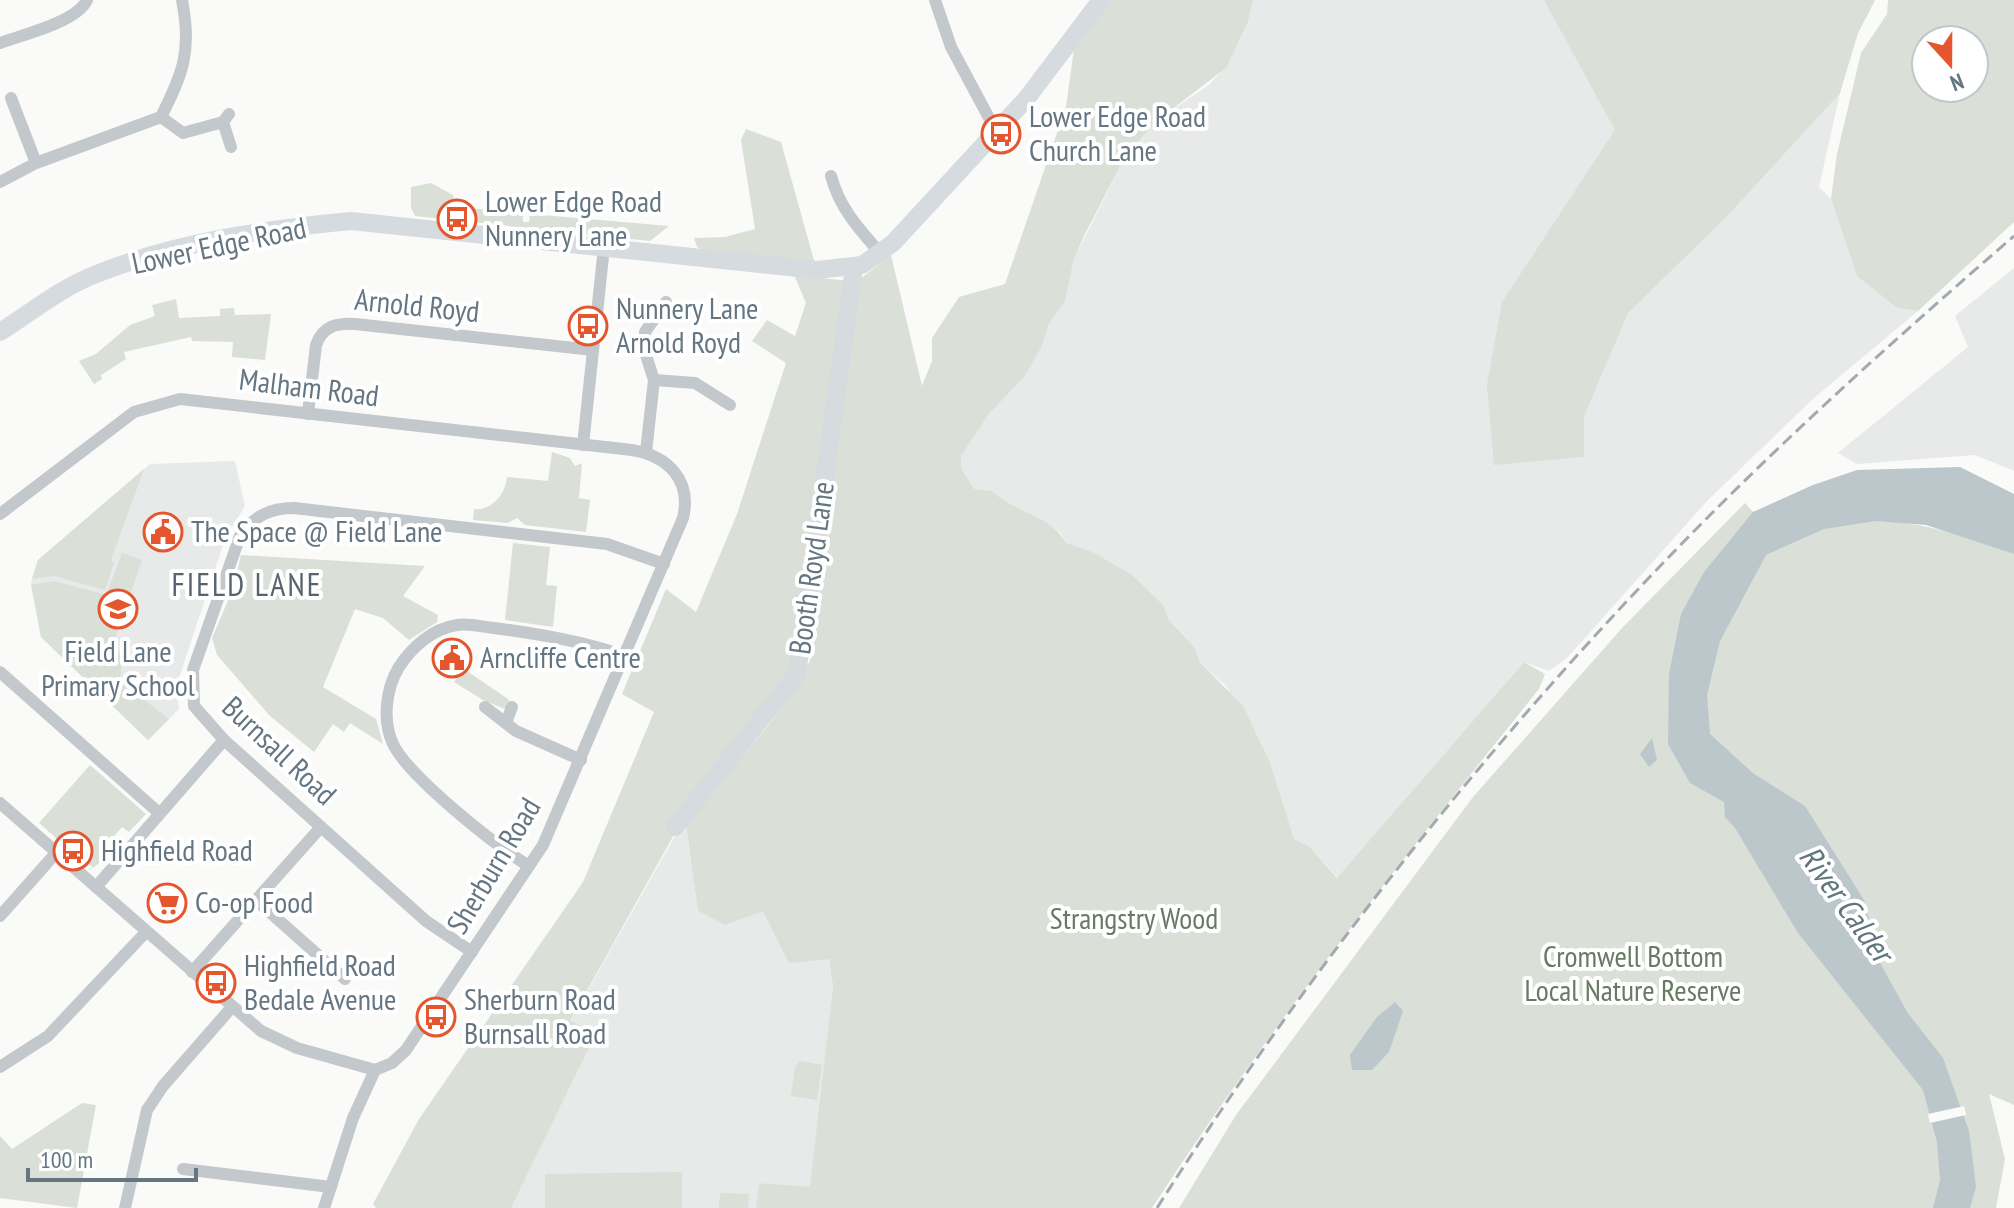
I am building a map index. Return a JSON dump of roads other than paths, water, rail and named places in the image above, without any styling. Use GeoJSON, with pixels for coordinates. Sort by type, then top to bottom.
{"type":"FeatureCollection","features":[{"type":"Feature","properties":{"kind":"street"},"geometry":{"type":"LineString","coordinates":[[0,43],[64,19],[84,6],[87,0]]}},
{"type":"Feature","properties":{"kind":"street"},"geometry":{"type":"LineString","coordinates":[[0,182],[36,163],[161,117],[184,72],[186,20],[182,0]]}},
{"type":"Feature","properties":{"kind":"street"},"geometry":{"type":"LineString","coordinates":[[935,0],[951,47],[996,131]]}},
{"type":"Feature","properties":{"kind":"street","name":"Lower Edge Road"},"geometry":{"type":"LineString","coordinates":[[0,332],[92,275],[203,243],[277,228],[351,221],[817,270],[854,268],[881,254],[1027,98],[1101,0]]}},
{"type":"Feature","properties":{"kind":"street"},"geometry":{"type":"LineString","coordinates":[[11,98],[36,163]]}},
{"type":"Feature","properties":{"kind":"street"},"geometry":{"type":"LineString","coordinates":[[161,117],[183,133],[226,118],[231,147]]}},
{"type":"Feature","properties":{"kind":"street"},"geometry":{"type":"LineString","coordinates":[[831,176],[844,209],[881,254]]}},
{"type":"Feature","properties":{"kind":"street"},"geometry":{"type":"LineString","coordinates":[[583,445],[604,247]]}},
{"type":"Feature","properties":{"kind":"street","name":"Booth Royd Lane"},"geometry":{"type":"LineString","coordinates":[[675,827],[797,674],[854,268]]}},
{"type":"Feature","properties":{"kind":"street"},"geometry":{"type":"LineString","coordinates":[[646,452],[654,380],[644,349],[645,332],[666,302]]}},
{"type":"Feature","properties":{"kind":"street","name":"Arnold Royd"},"geometry":{"type":"LineString","coordinates":[[308,414],[316,345],[320,335],[334,325],[355,324],[593,350]]}},
{"type":"Feature","properties":{"kind":"street"},"geometry":{"type":"LineString","coordinates":[[654,380],[695,383],[730,405]]}},
{"type":"Feature","properties":{"kind":"street","name":"Malham Road"},"geometry":{"type":"LineString","coordinates":[[0,514],[119,423],[148,406],[180,399],[646,452]]}},
{"type":"Feature","properties":{"kind":"street","name":"Sherburn Road"},"geometry":{"type":"LineString","coordinates":[[375,1070],[392,1063],[406,1050],[472,952],[552,826],[581,760],[683,518],[685,494],[672,467],[646,452]]}},
{"type":"Feature","properties":{"kind":"street","name":"Burnsall Road"},"geometry":{"type":"LineString","coordinates":[[472,952],[426,921],[224,740],[194,706],[193,670],[240,536],[249,522],[279,508],[607,544],[664,564]]}},
{"type":"Feature","properties":{"kind":"street"},"geometry":{"type":"LineString","coordinates":[[529,866],[494,844],[402,758],[388,726],[388,700],[394,676],[419,644],[456,625],[576,639],[625,656]]}},
{"type":"Feature","properties":{"kind":"street"},"geometry":{"type":"LineString","coordinates":[[0,672],[159,813]]}},
{"type":"Feature","properties":{"kind":"street"},"geometry":{"type":"LineString","coordinates":[[485,707],[506,723],[581,760]]}},
{"type":"Feature","properties":{"kind":"street"},"geometry":{"type":"LineString","coordinates":[[506,723],[512,707]]}},
{"type":"Feature","properties":{"kind":"street"},"geometry":{"type":"LineString","coordinates":[[96,887],[224,740]]}},
{"type":"Feature","properties":{"kind":"street"},"geometry":{"type":"LineString","coordinates":[[0,803],[232,1007],[281,1043],[375,1070],[353,1118],[324,1208]]}},
{"type":"Feature","properties":{"kind":"street"},"geometry":{"type":"LineString","coordinates":[[192,972],[321,827]]}},
{"type":"Feature","properties":{"kind":"street"},"geometry":{"type":"LineString","coordinates":[[0,916],[56,853]]}},
{"type":"Feature","properties":{"kind":"street"},"geometry":{"type":"LineString","coordinates":[[257,901],[345,979]]}},
{"type":"Feature","properties":{"kind":"street"},"geometry":{"type":"LineString","coordinates":[[0,1067],[48,1036],[146,932]]}},
{"type":"Feature","properties":{"kind":"street"},"geometry":{"type":"LineString","coordinates":[[125,1208],[147,1110],[163,1086],[232,1007]]}},
{"type":"Feature","properties":{"kind":"street"},"geometry":{"type":"LineString","coordinates":[[183,1169],[331,1187]]}},
{"type":"Feature","properties":{"kind":"water","name":"River Calder"},"geometry":{"type":"Polygon","coordinates":[[[1960,467],[2014,494],[2014,554],[1926,525],[1876,521],[1824,529],[1766,555],[1720,641],[1707,695],[1710,734],[1754,774],[1805,806],[1864,900],[1878,959],[1907,1012],[1943,1058],[1969,1131],[1976,1187],[1970,1208],[1933,1208],[1940,1180],[1937,1142],[1923,1090],[1798,933],[1735,828],[1725,817],[1724,802],[1690,783],[1668,744],[1669,674],[1681,614],[1704,572],[1753,512],[1813,485],[1857,470],[1960,467]]]}},
{"type":"Feature","properties":{"kind":"water"},"geometry":{"type":"Polygon","coordinates":[[[1652,738],[1657,760],[1649,767],[1640,754],[1652,738]]]}},
{"type":"Feature","properties":{"kind":"water"},"geometry":{"type":"Polygon","coordinates":[[[1395,1002],[1403,1011],[1389,1052],[1372,1070],[1352,1070],[1350,1055],[1377,1017],[1395,1002]]]}},
{"type":"Feature","properties":{"kind":"railway"},"geometry":{"type":"LineString","coordinates":[[1157,1208],[1217,1116],[1347,935],[1415,846],[1559,675],[1634,593],[1748,478],[1860,372],[2014,236]]}},
{"type":"Feature","properties":{"kind":"place","name":"Lower Edge Road Church Lane"},"geometry":{"type":"Point","coordinates":[1001,134]}},
{"type":"Feature","properties":{"kind":"place","name":"Lower Edge Road Nunnery Lane"},"geometry":{"type":"Point","coordinates":[457,219]}},
{"type":"Feature","properties":{"kind":"place","name":"Nunnery Lane Arnold Royd"},"geometry":{"type":"Point","coordinates":[588,326]}},
{"type":"Feature","properties":{"kind":"place","name":"The Space @ Field Lane"},"geometry":{"type":"Point","coordinates":[163,532]}},
{"type":"Feature","properties":{"kind":"place","name":"Field Lane Primary School"},"geometry":{"type":"Point","coordinates":[118,609]}},
{"type":"Feature","properties":{"kind":"place","name":"Arncliffe Centre"},"geometry":{"type":"Point","coordinates":[452,658]}},
{"type":"Feature","properties":{"kind":"place","name":"Highfield Road"},"geometry":{"type":"Point","coordinates":[73,851]}},
{"type":"Feature","properties":{"kind":"place","name":"Co-op Food"},"geometry":{"type":"Point","coordinates":[167,903]}},
{"type":"Feature","properties":{"kind":"place","name":"Highfield Road Bedale Avenue"},"geometry":{"type":"Point","coordinates":[216,983]}},
{"type":"Feature","properties":{"kind":"place","name":"Sherburn Road Burnsall Road"},"geometry":{"type":"Point","coordinates":[436,1017]}},
{"type":"Feature","properties":{"kind":"district","name":"FIELD LANE"},"geometry":{"type":"Point","coordinates":[247,585]}},
{"type":"Feature","properties":{"kind":"park label","name":"Strangstry Wood"},"geometry":{"type":"Point","coordinates":[1134,919]}},
{"type":"Feature","properties":{"kind":"park label","name":"Cromwell Bottom Local Nature Reserve"},"geometry":{"type":"Point","coordinates":[1633,974]}}]}
